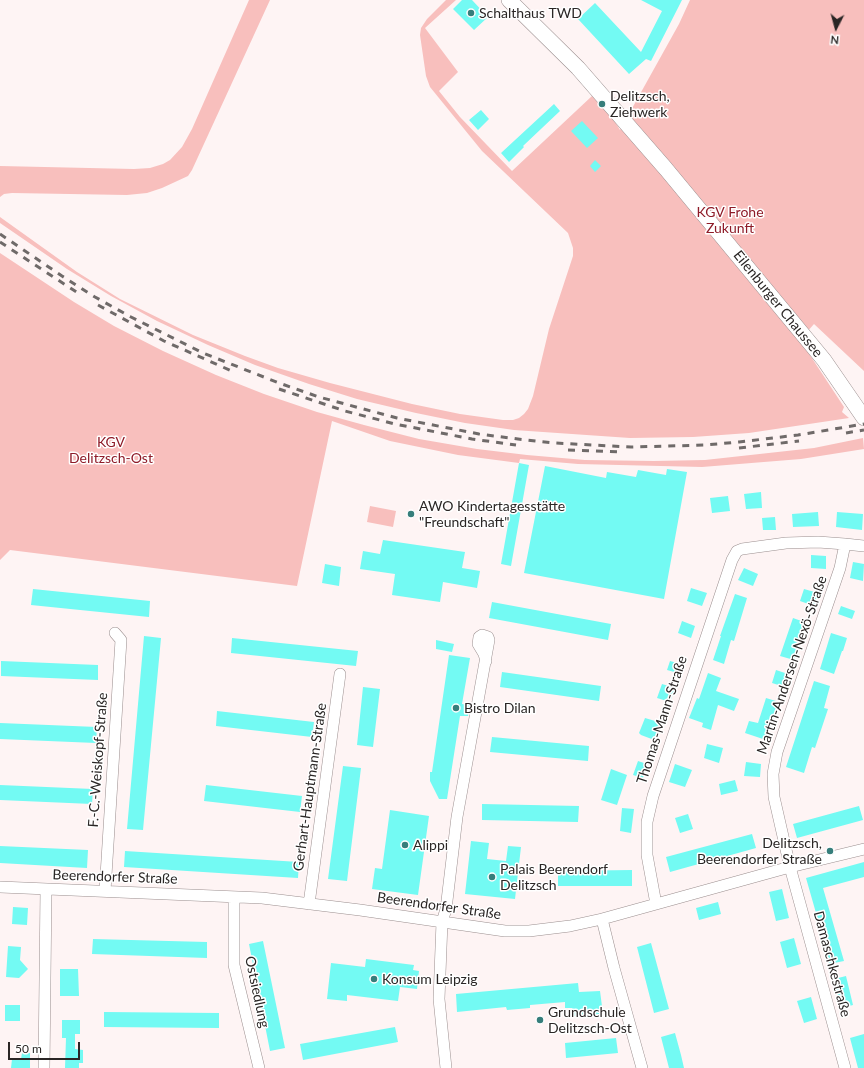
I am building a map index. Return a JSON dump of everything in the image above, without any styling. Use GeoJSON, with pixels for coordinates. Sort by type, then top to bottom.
{"type":"FeatureCollection","features":[{"type":"Feature","properties":{"kind":"street","name":"Eilenburger Chaussee"},"geometry":{"type":"LineString","coordinates":[[509,0],[578,68],[666,169],[824,360],[864,418]]}},
{"type":"Feature","properties":{"kind":"street","name":"Thomas-Mann-Straße"},"geometry":{"type":"LineString","coordinates":[[656,904],[647,855],[647,822],[653,796],[732,560],[737,551],[750,547],[786,543],[818,542],[845,544]]}},
{"type":"Feature","properties":{"kind":"street"},"geometry":{"type":"LineString","coordinates":[[845,544],[864,546]]}},
{"type":"Feature","properties":{"kind":"street","name":"Martin-Andersen-Nexö-Straße"},"geometry":{"type":"LineString","coordinates":[[790,867],[774,797],[773,774],[777,752],[840,568],[845,544]]}},
{"type":"Feature","properties":{"kind":"street","name":"F.-C.-Weiskopf-Straße"},"geometry":{"type":"LineString","coordinates":[[105,891],[121,640],[115,633]]}},
{"type":"Feature","properties":{"kind":"street"},"geometry":{"type":"LineString","coordinates":[[446,1068],[439,999],[442,922],[446,909],[457,817],[486,661]]}},
{"type":"Feature","properties":{"kind":"street","name":"Gerhart-Hauptmann-Straße"},"geometry":{"type":"LineString","coordinates":[[309,904],[340,674]]}},
{"type":"Feature","properties":{"kind":"street","name":"Beerendorfer Straße"},"geometry":{"type":"LineString","coordinates":[[0,887],[262,898],[505,931],[529,931],[570,926],[602,919],[864,848]]}},
{"type":"Feature","properties":{"kind":"street","name":"Damaschkestraße"},"geometry":{"type":"LineString","coordinates":[[790,867],[845,1068]]}},
{"type":"Feature","properties":{"kind":"street"},"geometry":{"type":"LineString","coordinates":[[44,1068],[46,889]]}},
{"type":"Feature","properties":{"kind":"street","name":"Ostsiedlung"},"geometry":{"type":"LineString","coordinates":[[234,897],[234,965],[258,1068]]}},
{"type":"Feature","properties":{"kind":"street"},"geometry":{"type":"LineString","coordinates":[[602,919],[642,1068]]}},
{"type":"Feature","properties":{"kind":"green space"},"geometry":{"type":"Polygon","coordinates":[[[249,0],[270,0],[188,176],[147,193],[127,195],[12,193],[4,194],[0,197],[0,166],[134,169],[150,168],[170,160],[182,147],[192,129],[249,0]]]}},
{"type":"Feature","properties":{"kind":"green space","name":"KGV Frohe Zukunft"},"geometry":{"type":"Polygon","coordinates":[[[446,0],[456,0],[425,28],[458,72],[439,91],[460,117],[512,171],[592,96],[614,120],[620,130],[679,24],[690,0],[864,0],[864,371],[814,324],[800,340],[844,407],[842,412],[849,418],[749,433],[693,437],[630,438],[514,430],[465,423],[416,413],[357,399],[309,384],[255,365],[208,345],[157,321],[111,296],[67,269],[0,223],[0,217],[77,272],[120,299],[193,335],[245,356],[278,368],[330,383],[412,404],[460,414],[503,420],[513,420],[519,418],[528,409],[533,396],[549,329],[573,256],[573,248],[568,233],[482,151],[430,87],[426,76],[420,35],[421,28],[427,19],[446,0]]]}},
{"type":"Feature","properties":{"kind":"green space","name":"KGV Delitzsch-Ost"},"geometry":{"type":"Polygon","coordinates":[[[0,253],[74,302],[114,326],[163,351],[216,375],[264,394],[317,412],[419,439],[477,449],[585,460],[705,460],[814,448],[863,438],[864,449],[801,459],[702,467],[578,464],[520,459],[519,463],[458,455],[390,441],[332,421],[297,586],[10,550],[0,560],[0,253]]]}},
{"type":"Feature","properties":{"kind":"green space"},"geometry":{"type":"Polygon","coordinates":[[[370,506],[396,511],[393,527],[367,522],[370,506]]]}},
{"type":"Feature","properties":{"kind":"building","name":"Schalthaus TWD"},"geometry":{"type":"Polygon","coordinates":[[[462,0],[472,0],[488,17],[474,30],[453,9],[462,0]]]}},
{"type":"Feature","properties":{"kind":"building"},"geometry":{"type":"Polygon","coordinates":[[[641,0],[682,0],[651,61],[646,59],[629,74],[578,19],[595,3],[641,52],[662,11],[641,0]]]}},
{"type":"Feature","properties":{"kind":"building"},"geometry":{"type":"Polygon","coordinates":[[[554,104],[560,111],[523,146],[524,147],[509,162],[501,153],[554,104]]]}},
{"type":"Feature","properties":{"kind":"building"},"geometry":{"type":"Polygon","coordinates":[[[481,110],[489,119],[478,130],[469,120],[481,110]]]}},
{"type":"Feature","properties":{"kind":"building"},"geometry":{"type":"Polygon","coordinates":[[[582,121],[598,138],[587,148],[571,131],[582,121]]]}},
{"type":"Feature","properties":{"kind":"building"},"geometry":{"type":"Polygon","coordinates":[[[595,160],[601,166],[595,172],[590,166],[595,160]]]}},
{"type":"Feature","properties":{"kind":"building"},"geometry":{"type":"Polygon","coordinates":[[[519,463],[529,465],[511,566],[501,564],[519,463]]]}},
{"type":"Feature","properties":{"kind":"building"},"geometry":{"type":"Polygon","coordinates":[[[545,466],[606,478],[607,472],[636,477],[638,470],[666,475],[667,469],[687,472],[664,599],[524,573],[545,466]]]}},
{"type":"Feature","properties":{"kind":"building"},"geometry":{"type":"Polygon","coordinates":[[[761,492],[762,508],[746,509],[744,494],[761,492]]]}},
{"type":"Feature","properties":{"kind":"building"},"geometry":{"type":"Polygon","coordinates":[[[728,496],[730,511],[712,513],[710,498],[728,496]]]}},
{"type":"Feature","properties":{"kind":"building"},"geometry":{"type":"Polygon","coordinates":[[[818,512],[819,526],[793,527],[792,514],[818,512]]]}},
{"type":"Feature","properties":{"kind":"building"},"geometry":{"type":"Polygon","coordinates":[[[837,512],[863,514],[862,530],[836,527],[837,512]]]}},
{"type":"Feature","properties":{"kind":"building"},"geometry":{"type":"Polygon","coordinates":[[[775,517],[776,530],[763,530],[762,518],[775,517]]]}},
{"type":"Feature","properties":{"kind":"building"},"geometry":{"type":"Polygon","coordinates":[[[383,540],[465,552],[462,568],[480,571],[477,588],[443,582],[440,602],[392,595],[395,574],[360,569],[363,551],[380,554],[383,540]]]}},
{"type":"Feature","properties":{"kind":"building"},"geometry":{"type":"Polygon","coordinates":[[[811,555],[826,556],[826,569],[811,568],[811,555]]]}},
{"type":"Feature","properties":{"kind":"building"},"geometry":{"type":"Polygon","coordinates":[[[853,562],[864,564],[863,581],[850,578],[853,562]]]}},
{"type":"Feature","properties":{"kind":"building"},"geometry":{"type":"Polygon","coordinates":[[[325,564],[341,567],[339,586],[322,583],[325,564]]]}},
{"type":"Feature","properties":{"kind":"building"},"geometry":{"type":"Polygon","coordinates":[[[744,568],[758,574],[753,586],[738,580],[744,568]]]}},
{"type":"Feature","properties":{"kind":"building"},"geometry":{"type":"Polygon","coordinates":[[[691,588],[707,593],[702,606],[687,601],[691,588]]]}},
{"type":"Feature","properties":{"kind":"building"},"geometry":{"type":"Polygon","coordinates":[[[33,589],[150,601],[149,617],[31,605],[33,589]]]}},
{"type":"Feature","properties":{"kind":"building"},"geometry":{"type":"Polygon","coordinates":[[[804,589],[818,593],[814,606],[800,601],[804,589]]]}},
{"type":"Feature","properties":{"kind":"building"},"geometry":{"type":"Polygon","coordinates":[[[735,594],[747,598],[734,641],[731,640],[724,664],[713,660],[735,594]]]}},
{"type":"Feature","properties":{"kind":"building"},"geometry":{"type":"Polygon","coordinates":[[[492,602],[611,624],[608,640],[489,618],[492,602]]]}},
{"type":"Feature","properties":{"kind":"building"},"geometry":{"type":"Polygon","coordinates":[[[841,606],[855,611],[852,619],[838,614],[841,606]]]}},
{"type":"Feature","properties":{"kind":"building"},"geometry":{"type":"Polygon","coordinates":[[[793,618],[807,623],[794,660],[780,656],[793,618]]]}},
{"type":"Feature","properties":{"kind":"building"},"geometry":{"type":"Polygon","coordinates":[[[682,621],[695,626],[691,638],[678,633],[682,621]]]}},
{"type":"Feature","properties":{"kind":"building"},"geometry":{"type":"Polygon","coordinates":[[[831,633],[847,638],[834,674],[820,669],[831,633]]]}},
{"type":"Feature","properties":{"kind":"building"},"geometry":{"type":"Polygon","coordinates":[[[144,636],[161,638],[143,830],[127,829],[144,636]]]}},
{"type":"Feature","properties":{"kind":"building"},"geometry":{"type":"Polygon","coordinates":[[[232,638],[358,651],[356,666],[231,653],[232,638]]]}},
{"type":"Feature","properties":{"kind":"building"},"geometry":{"type":"Polygon","coordinates":[[[436,640],[454,644],[452,652],[436,649],[436,640]]]}},
{"type":"Feature","properties":{"kind":"building"},"geometry":{"type":"Polygon","coordinates":[[[449,655],[470,658],[462,704],[470,705],[468,716],[460,716],[447,799],[439,799],[430,781],[430,772],[432,772],[449,655]]]}},
{"type":"Feature","properties":{"kind":"building"},"geometry":{"type":"Polygon","coordinates":[[[1,661],[98,665],[98,680],[1,676],[1,661]]]}},
{"type":"Feature","properties":{"kind":"building"},"geometry":{"type":"Polygon","coordinates":[[[670,661],[681,664],[678,673],[667,670],[670,661]]]}},
{"type":"Feature","properties":{"kind":"building"},"geometry":{"type":"Polygon","coordinates":[[[776,670],[788,674],[785,687],[772,683],[776,670]]]}},
{"type":"Feature","properties":{"kind":"building"},"geometry":{"type":"Polygon","coordinates":[[[502,672],[601,686],[599,701],[500,687],[502,672]]]}},
{"type":"Feature","properties":{"kind":"building"},"geometry":{"type":"Polygon","coordinates":[[[708,673],[721,678],[716,691],[739,699],[734,711],[718,705],[711,730],[702,727],[703,723],[689,718],[697,698],[699,699],[708,673]]]}},
{"type":"Feature","properties":{"kind":"building"},"geometry":{"type":"Polygon","coordinates":[[[814,681],[830,686],[824,708],[828,709],[815,748],[812,747],[804,773],[786,767],[814,681]]]}},
{"type":"Feature","properties":{"kind":"building"},"geometry":{"type":"Polygon","coordinates":[[[662,684],[675,688],[670,702],[657,698],[662,684]]]}},
{"type":"Feature","properties":{"kind":"building"},"geometry":{"type":"Polygon","coordinates":[[[363,687],[380,689],[373,747],[357,745],[363,687]]]}},
{"type":"Feature","properties":{"kind":"building"},"geometry":{"type":"Polygon","coordinates":[[[766,698],[779,702],[766,740],[745,733],[749,721],[758,723],[766,698]]]}},
{"type":"Feature","properties":{"kind":"building"},"geometry":{"type":"Polygon","coordinates":[[[217,711],[314,722],[312,737],[216,726],[217,711]]]}},
{"type":"Feature","properties":{"kind":"building"},"geometry":{"type":"Polygon","coordinates":[[[645,718],[662,723],[657,741],[639,733],[645,718]]]}},
{"type":"Feature","properties":{"kind":"building"},"geometry":{"type":"Polygon","coordinates":[[[0,723],[97,727],[96,743],[0,739],[0,723]]]}},
{"type":"Feature","properties":{"kind":"building"},"geometry":{"type":"Polygon","coordinates":[[[492,737],[589,746],[588,761],[490,752],[492,737]]]}},
{"type":"Feature","properties":{"kind":"building"},"geometry":{"type":"Polygon","coordinates":[[[707,744],[723,748],[719,763],[704,758],[707,744]]]}},
{"type":"Feature","properties":{"kind":"building"},"geometry":{"type":"Polygon","coordinates":[[[638,761],[647,764],[643,778],[633,775],[638,761]]]}},
{"type":"Feature","properties":{"kind":"building"},"geometry":{"type":"Polygon","coordinates":[[[746,762],[761,764],[760,777],[744,776],[746,762]]]}},
{"type":"Feature","properties":{"kind":"building"},"geometry":{"type":"Polygon","coordinates":[[[675,764],[692,770],[685,787],[669,782],[675,764]]]}},
{"type":"Feature","properties":{"kind":"building"},"geometry":{"type":"Polygon","coordinates":[[[343,766],[361,768],[347,881],[328,879],[343,766]]]}},
{"type":"Feature","properties":{"kind":"building"},"geometry":{"type":"Polygon","coordinates":[[[611,769],[627,775],[617,805],[601,800],[611,769]]]}},
{"type":"Feature","properties":{"kind":"building"},"geometry":{"type":"Polygon","coordinates":[[[735,780],[738,791],[721,795],[719,784],[735,780]]]}},
{"type":"Feature","properties":{"kind":"building"},"geometry":{"type":"Polygon","coordinates":[[[0,785],[93,789],[92,804],[0,800],[0,785]]]}},
{"type":"Feature","properties":{"kind":"building"},"geometry":{"type":"Polygon","coordinates":[[[206,785],[302,796],[300,812],[204,801],[206,785]]]}},
{"type":"Feature","properties":{"kind":"building"},"geometry":{"type":"Polygon","coordinates":[[[482,804],[579,806],[578,822],[482,820],[482,804]]]}},
{"type":"Feature","properties":{"kind":"building"},"geometry":{"type":"Polygon","coordinates":[[[859,806],[863,820],[797,838],[793,824],[859,806]]]}},
{"type":"Feature","properties":{"kind":"building"},"geometry":{"type":"Polygon","coordinates":[[[622,808],[634,809],[631,833],[620,831],[622,808]]]}},
{"type":"Feature","properties":{"kind":"building","name":"Alippi"},"geometry":{"type":"Polygon","coordinates":[[[390,810],[429,816],[418,895],[372,889],[375,868],[382,869],[390,810]]]}},
{"type":"Feature","properties":{"kind":"building"},"geometry":{"type":"Polygon","coordinates":[[[688,814],[693,829],[680,833],[675,818],[688,814]]]}},
{"type":"Feature","properties":{"kind":"building"},"geometry":{"type":"Polygon","coordinates":[[[752,834],[756,848],[670,872],[666,857],[752,834]]]}},
{"type":"Feature","properties":{"kind":"building","name":"Palais Beerendorf Delitzsch"},"geometry":{"type":"Polygon","coordinates":[[[471,841],[489,843],[487,859],[506,861],[508,846],[521,847],[515,899],[465,894],[471,841]]]}},
{"type":"Feature","properties":{"kind":"building"},"geometry":{"type":"Polygon","coordinates":[[[0,846],[88,850],[87,868],[0,863],[0,846]]]}},
{"type":"Feature","properties":{"kind":"building"},"geometry":{"type":"Polygon","coordinates":[[[125,851],[299,862],[298,878],[124,867],[125,851]]]}},
{"type":"Feature","properties":{"kind":"building"},"geometry":{"type":"Polygon","coordinates":[[[864,862],[864,877],[823,888],[844,961],[829,964],[826,948],[806,878],[864,862]]]}},
{"type":"Feature","properties":{"kind":"building"},"geometry":{"type":"Polygon","coordinates":[[[632,870],[632,886],[558,886],[558,871],[632,870]]]}},
{"type":"Feature","properties":{"kind":"building"},"geometry":{"type":"Polygon","coordinates":[[[782,889],[789,918],[776,921],[769,892],[782,889]]]}},
{"type":"Feature","properties":{"kind":"building"},"geometry":{"type":"Polygon","coordinates":[[[718,902],[721,914],[699,920],[696,908],[718,902]]]}},
{"type":"Feature","properties":{"kind":"building"},"geometry":{"type":"Polygon","coordinates":[[[13,907],[28,908],[27,925],[12,924],[13,907]]]}},
{"type":"Feature","properties":{"kind":"building"},"geometry":{"type":"Polygon","coordinates":[[[794,938],[801,964],[787,968],[780,942],[794,938]]]}},
{"type":"Feature","properties":{"kind":"building"},"geometry":{"type":"Polygon","coordinates":[[[93,939],[207,942],[207,958],[92,954],[93,939]]]}},
{"type":"Feature","properties":{"kind":"building"},"geometry":{"type":"Polygon","coordinates":[[[263,941],[285,1048],[270,1051],[249,944],[263,941]]]}},
{"type":"Feature","properties":{"kind":"building"},"geometry":{"type":"Polygon","coordinates":[[[651,943],[669,1009],[654,1013],[637,947],[651,943]]]}},
{"type":"Feature","properties":{"kind":"building"},"geometry":{"type":"Polygon","coordinates":[[[8,946],[21,947],[20,960],[28,969],[19,978],[6,977],[8,946]]]}},
{"type":"Feature","properties":{"kind":"building","name":"Konsum Leipzig"},"geometry":{"type":"Polygon","coordinates":[[[366,959],[414,965],[413,970],[419,971],[417,989],[400,987],[398,1001],[347,995],[347,1001],[327,999],[331,963],[365,967],[366,959]]]}},
{"type":"Feature","properties":{"kind":"building"},"geometry":{"type":"Polygon","coordinates":[[[60,969],[78,969],[79,996],[60,996],[60,969]]]}},
{"type":"Feature","properties":{"kind":"building"},"geometry":{"type":"Polygon","coordinates":[[[846,976],[853,1005],[841,1008],[834,979],[846,976]]]}},
{"type":"Feature","properties":{"kind":"building"},"geometry":{"type":"Polygon","coordinates":[[[578,983],[579,992],[600,991],[603,1014],[573,1016],[572,1008],[565,1008],[565,1002],[530,1005],[530,1008],[507,1010],[506,1007],[457,1012],[456,994],[578,983]]]}},
{"type":"Feature","properties":{"kind":"building"},"geometry":{"type":"Polygon","coordinates":[[[811,997],[817,1019],[804,1023],[797,1001],[811,997]]]}},
{"type":"Feature","properties":{"kind":"building"},"geometry":{"type":"Polygon","coordinates":[[[5,1005],[20,1005],[20,1021],[5,1021],[5,1005]]]}},
{"type":"Feature","properties":{"kind":"building"},"geometry":{"type":"Polygon","coordinates":[[[104,1012],[219,1013],[219,1028],[104,1027],[104,1012]]]}},
{"type":"Feature","properties":{"kind":"building"},"geometry":{"type":"Polygon","coordinates":[[[62,1020],[80,1020],[80,1034],[75,1034],[75,1049],[83,1050],[83,1063],[79,1063],[79,1068],[65,1068],[66,1038],[62,1038],[62,1020]]]}},
{"type":"Feature","properties":{"kind":"building"},"geometry":{"type":"Polygon","coordinates":[[[395,1027],[398,1042],[303,1060],[300,1044],[395,1027]]]}},
{"type":"Feature","properties":{"kind":"building"},"geometry":{"type":"Polygon","coordinates":[[[675,1033],[684,1068],[669,1068],[661,1037],[675,1033]]]}},
{"type":"Feature","properties":{"kind":"building"},"geometry":{"type":"Polygon","coordinates":[[[864,1034],[864,1068],[858,1068],[850,1038],[864,1034]]]}},
{"type":"Feature","properties":{"kind":"building"},"geometry":{"type":"Polygon","coordinates":[[[616,1038],[618,1053],[566,1058],[565,1043],[616,1038]]]}},
{"type":"Feature","properties":{"kind":"building"},"geometry":{"type":"Polygon","coordinates":[[[22,1053],[30,1053],[30,1068],[11,1068],[12,1059],[21,1059],[22,1053]]]}},
{"type":"Feature","properties":{"kind":"railway"},"geometry":{"type":"LineString","coordinates":[[0,234],[95,297],[203,353],[319,397],[397,418],[479,434],[518,439],[555,443],[631,447],[706,445],[739,442],[798,435],[864,424]]}},
{"type":"Feature","properties":{"kind":"railway"},"geometry":{"type":"LineString","coordinates":[[0,242],[81,295]]}},
{"type":"Feature","properties":{"kind":"railway"},"geometry":{"type":"LineString","coordinates":[[98,305],[164,341],[234,372]]}},
{"type":"Feature","properties":{"kind":"railway"},"geometry":{"type":"LineString","coordinates":[[279,389],[345,411],[395,424],[472,439],[516,445]]}},
{"type":"Feature","properties":{"kind":"railway"},"geometry":{"type":"LineString","coordinates":[[846,433],[864,430]]}},
{"type":"Feature","properties":{"kind":"railway"},"geometry":{"type":"LineString","coordinates":[[739,448],[799,441]]}},
{"type":"Feature","properties":{"kind":"railway"},"geometry":{"type":"LineString","coordinates":[[568,450],[622,452]]}},
{"type":"Feature","properties":{"kind":"place","name":"Schalthaus TWD"},"geometry":{"type":"Point","coordinates":[471,13]}},
{"type":"Feature","properties":{"kind":"place","name":"Delitzsch, Ziehwerk"},"geometry":{"type":"Point","coordinates":[602,104]}},
{"type":"Feature","properties":{"kind":"place","name":"AWO Kindertagesstätte \"Freundschaft\""},"geometry":{"type":"Point","coordinates":[411,514]}},
{"type":"Feature","properties":{"kind":"place","name":"Bistro Dilan"},"geometry":{"type":"Point","coordinates":[456,708]}},
{"type":"Feature","properties":{"kind":"place","name":"Alippi"},"geometry":{"type":"Point","coordinates":[405,845]}},
{"type":"Feature","properties":{"kind":"place","name":"Delitzsch, Beerendorfer Straße"},"geometry":{"type":"Point","coordinates":[830,851]}},
{"type":"Feature","properties":{"kind":"place","name":"Palais Beerendorf Delitzsch"},"geometry":{"type":"Point","coordinates":[492,877]}},
{"type":"Feature","properties":{"kind":"place","name":"Konsum Leipzig"},"geometry":{"type":"Point","coordinates":[374,979]}},
{"type":"Feature","properties":{"kind":"place","name":"Grundschule Delitzsch-Ost"},"geometry":{"type":"Point","coordinates":[540,1020]}}]}
